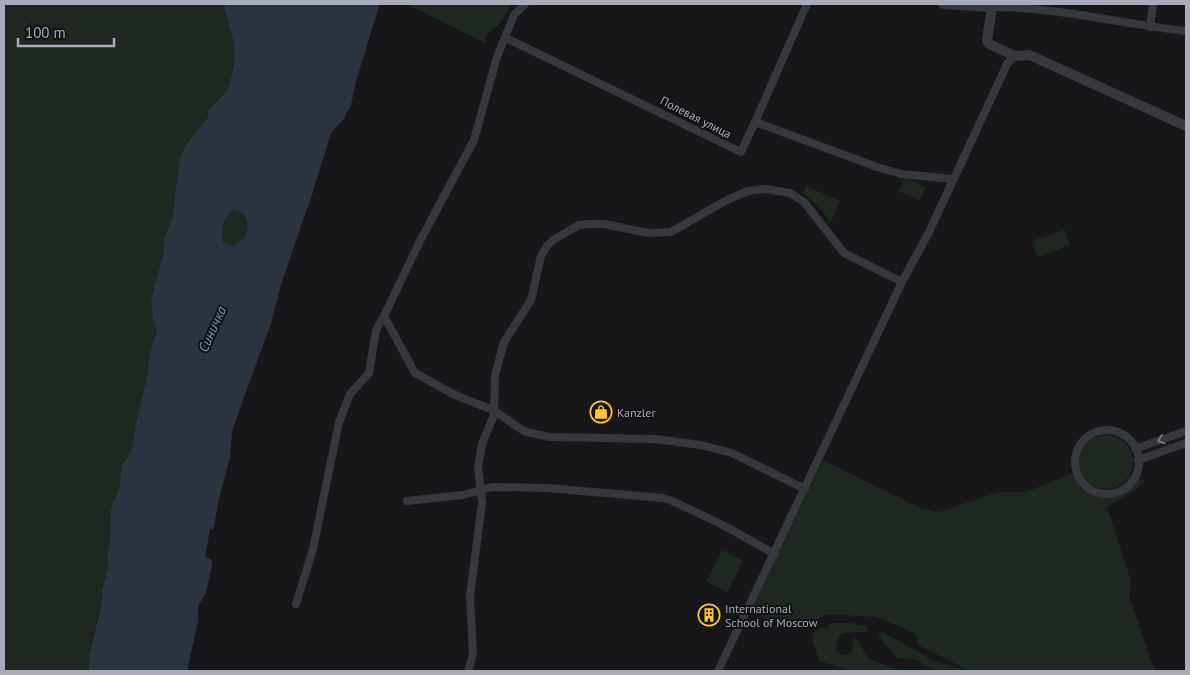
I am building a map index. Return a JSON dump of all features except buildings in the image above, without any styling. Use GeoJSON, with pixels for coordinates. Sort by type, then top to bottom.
{"type":"FeatureCollection","features":[{"type":"Feature","properties":{"kind":"street"},"geometry":{"type":"LineString","coordinates":[[296,604],[315,540],[339,422],[350,394],[369,372],[376,330],[420,241],[474,140],[497,57],[514,15],[524,4]]}},
{"type":"Feature","properties":{"kind":"street"},"geometry":{"type":"LineString","coordinates":[[807,4],[755,122],[877,167],[902,174],[953,179]]}},
{"type":"Feature","properties":{"kind":"street"},"geometry":{"type":"LineString","coordinates":[[942,4],[1030,9],[1186,31]]}},
{"type":"Feature","properties":{"kind":"street"},"geometry":{"type":"LineString","coordinates":[[1150,27],[1153,4]]}},
{"type":"Feature","properties":{"kind":"street"},"geometry":{"type":"LineString","coordinates":[[992,7],[987,40],[989,44],[1000,51],[1015,56],[1029,55],[1186,126]]}},
{"type":"Feature","properties":{"kind":"street","name":"Полевая улица"},"geometry":{"type":"LineString","coordinates":[[506,38],[741,152],[755,122]]}},
{"type":"Feature","properties":{"kind":"street"},"geometry":{"type":"LineString","coordinates":[[718,671],[902,282],[929,232],[1007,64],[1015,56]]}},
{"type":"Feature","properties":{"kind":"street"},"geometry":{"type":"LineString","coordinates":[[468,671],[472,654],[470,604],[482,503],[477,472],[478,459],[495,410],[495,375],[504,342],[531,300],[541,256],[553,240],[579,225],[604,224],[642,232],[671,232],[725,201],[748,191],[765,189],[790,193],[804,202],[844,253],[902,282]]}},
{"type":"Feature","properties":{"kind":"street"},"geometry":{"type":"LineString","coordinates":[[384,316],[415,373],[453,394],[495,410],[519,428],[550,437],[655,439],[701,445],[723,450],[805,489]]}},
{"type":"Feature","properties":{"kind":"street"},"geometry":{"type":"LineString","coordinates":[[1103,430],[1122,434],[1130,440],[1135,449],[1138,460],[1136,473],[1124,489],[1104,494],[1090,488],[1079,478],[1075,468],[1078,448],[1084,439],[1093,433],[1103,430]]}},
{"type":"Feature","properties":{"kind":"street"},"geometry":{"type":"LineString","coordinates":[[1135,449],[1186,431]]}},
{"type":"Feature","properties":{"kind":"street"},"geometry":{"type":"LineString","coordinates":[[1138,460],[1186,443]]}},
{"type":"Feature","properties":{"kind":"street"},"geometry":{"type":"LineString","coordinates":[[407,501],[463,495],[492,487],[547,488],[670,500],[719,523],[775,554]]}},
{"type":"Feature","properties":{"kind":"shaded area"},"geometry":{"type":"Polygon","coordinates":[[[4,4],[226,4],[224,8],[234,43],[235,60],[229,86],[223,97],[214,103],[208,111],[208,117],[187,143],[180,156],[172,219],[167,231],[158,280],[153,293],[152,308],[157,332],[149,357],[147,378],[135,427],[133,444],[130,453],[122,465],[119,489],[111,508],[110,544],[107,555],[108,569],[89,656],[89,671],[4,671],[4,4]]]}},
{"type":"Feature","properties":{"kind":"shaded area"},"geometry":{"type":"Polygon","coordinates":[[[407,4],[512,4],[498,26],[490,30],[485,43],[407,4]]]}},
{"type":"Feature","properties":{"kind":"shaded area"},"geometry":{"type":"Polygon","coordinates":[[[905,178],[926,187],[919,200],[898,191],[905,178]]]}},
{"type":"Feature","properties":{"kind":"shaded area"},"geometry":{"type":"Polygon","coordinates":[[[806,186],[840,201],[830,224],[823,211],[803,193],[806,186]]]}},
{"type":"Feature","properties":{"kind":"shaded area"},"geometry":{"type":"Polygon","coordinates":[[[234,210],[244,214],[247,229],[244,237],[232,246],[223,242],[222,233],[225,220],[234,210]]]}},
{"type":"Feature","properties":{"kind":"shaded area"},"geometry":{"type":"Polygon","coordinates":[[[1065,230],[1070,245],[1037,257],[1032,241],[1065,230]]]}},
{"type":"Feature","properties":{"kind":"shaded area"},"geometry":{"type":"Polygon","coordinates":[[[1101,435],[1111,435],[1121,439],[1129,447],[1133,462],[1129,477],[1121,485],[1111,489],[1101,489],[1091,485],[1083,477],[1079,467],[1079,457],[1083,447],[1091,439],[1101,435]]]}},
{"type":"Feature","properties":{"kind":"shaded area"},"geometry":{"type":"Polygon","coordinates":[[[823,460],[920,508],[939,512],[999,492],[1026,492],[1073,473],[1079,483],[1087,490],[1095,495],[1104,497],[1122,494],[1138,478],[1146,481],[1134,491],[1107,507],[1131,581],[1129,595],[1153,666],[1159,671],[970,671],[918,645],[915,633],[876,617],[825,614],[813,624],[797,629],[781,626],[751,610],[823,460]]]}},
{"type":"Feature","properties":{"kind":"shaded area"},"geometry":{"type":"Polygon","coordinates":[[[722,550],[743,561],[727,592],[706,582],[722,550]]]}},
{"type":"Feature","properties":{"kind":"shaded area"},"geometry":{"type":"Polygon","coordinates":[[[830,623],[850,623],[867,626],[867,632],[842,633],[837,641],[836,652],[845,655],[852,652],[853,637],[859,641],[867,658],[901,671],[851,671],[819,661],[813,642],[813,632],[822,627],[829,629],[830,623]]]}},
{"type":"Feature","properties":{"kind":"shaded area"},"geometry":{"type":"Polygon","coordinates":[[[883,632],[936,662],[965,671],[933,669],[917,660],[897,658],[878,636],[883,632]]]}},
{"type":"Feature","properties":{"kind":"water","name":"Синичка"},"geometry":{"type":"Polygon","coordinates":[[[226,4],[380,4],[356,81],[351,105],[343,120],[331,133],[283,278],[271,323],[232,431],[230,457],[213,530],[210,529],[205,557],[211,559],[212,566],[206,593],[198,607],[198,621],[187,671],[89,671],[89,656],[108,569],[107,555],[110,544],[111,508],[119,489],[122,465],[130,453],[133,444],[135,427],[147,378],[149,357],[157,332],[151,300],[163,255],[164,238],[172,219],[180,156],[187,143],[208,117],[208,111],[225,93],[229,86],[235,60],[234,43],[224,8],[226,4]],[[234,210],[225,220],[223,242],[232,246],[244,237],[247,224],[244,214],[234,210]]]}},
{"type":"Feature","properties":{"kind":"place","name":"Kanzler"},"geometry":{"type":"Point","coordinates":[601,412]}},
{"type":"Feature","properties":{"kind":"place","name":"International School of Moscow"},"geometry":{"type":"Point","coordinates":[709,615]}}]}
